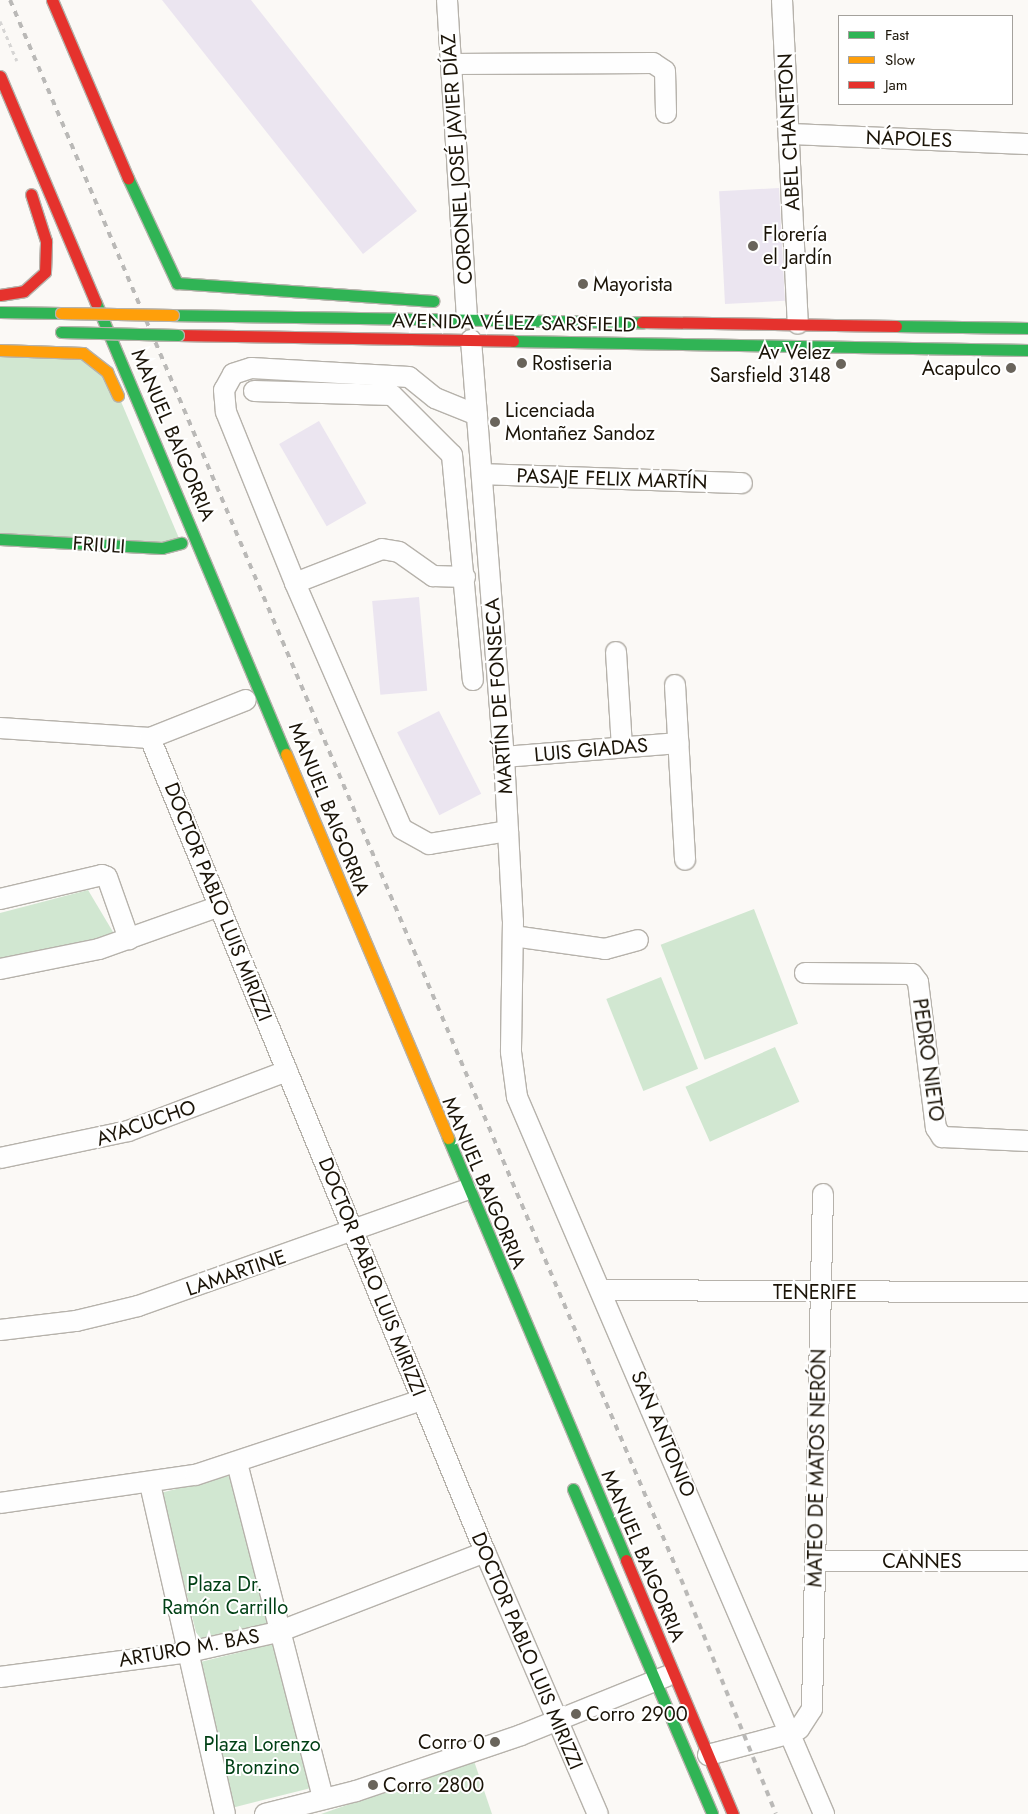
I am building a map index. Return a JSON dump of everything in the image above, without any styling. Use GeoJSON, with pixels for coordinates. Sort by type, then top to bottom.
{"type":"FeatureCollection","features":[{"type":"Feature","properties":{"kind":"main road"},"geometry":{"type":"LineString","coordinates":[[52,0],[168,274],[186,286],[443,302],[467,318]]}},
{"type":"Feature","properties":{"kind":"main road"},"geometry":{"type":"LineString","coordinates":[[0,76],[112,344]]}},
{"type":"Feature","properties":{"kind":"main road"},"geometry":{"type":"LineString","coordinates":[[0,295],[24,291],[45,272],[46,241],[26,181]]}},
{"type":"Feature","properties":{"kind":"main road","name":"AVENIDA VÉLEZ SARSFIELD"},"geometry":{"type":"LineString","coordinates":[[0,312],[1028,328]]}},
{"type":"Feature","properties":{"kind":"main road","name":"AVENIDA VÉLEZ SARSFIELD"},"geometry":{"type":"LineString","coordinates":[[44,332],[1028,350]]}},
{"type":"Feature","properties":{"kind":"main road","name":"MANUEL BAIGORRIA"},"geometry":{"type":"LineString","coordinates":[[0,350],[68,350],[93,357],[111,378],[125,411],[112,344]]}},
{"type":"Feature","properties":{"kind":"main road","name":"MANUEL BAIGORRIA"},"geometry":{"type":"LineString","coordinates":[[112,344],[185,542],[454,1195],[673,1674],[732,1814]]}},
{"type":"Feature","properties":{"kind":"main road","name":"FRIULI"},"geometry":{"type":"LineString","coordinates":[[0,538],[162,548],[185,542]]}},
{"type":"Feature","properties":{"kind":"main road","name":"MANUEL BAIGORRIA"},"geometry":{"type":"LineString","coordinates":[[570,1480],[654,1682],[712,1814]]}},
{"type":"Feature","properties":{"kind":"main road"},"geometry":{"type":"LineString","coordinates":[[689,1761],[708,1755]]}},
{"type":"Feature","properties":{"kind":"street","name":"CORONEL JOSÉ JAVIER DÍAZ"},"geometry":{"type":"LineString","coordinates":[[448,0],[467,318]]}},
{"type":"Feature","properties":{"kind":"street","name":"ABEL CHANETON"},"geometry":{"type":"LineString","coordinates":[[782,0],[798,324]]}},
{"type":"Feature","properties":{"kind":"street"},"geometry":{"type":"LineString","coordinates":[[451,64],[653,63],[665,71],[666,113]]}},
{"type":"Feature","properties":{"kind":"street","name":"NÁPOLES"},"geometry":{"type":"LineString","coordinates":[[789,134],[1028,144]]}},
{"type":"Feature","properties":{"kind":"street","name":"MARTÍN DE FONSECA"},"geometry":{"type":"LineString","coordinates":[[472,340],[504,756],[513,936],[512,1052]]}},
{"type":"Feature","properties":{"kind":"street"},"geometry":{"type":"LineString","coordinates":[[477,416],[434,398],[409,376],[251,368],[233,374],[224,390],[226,412],[294,583],[402,829],[429,844],[508,831]]}},
{"type":"Feature","properties":{"kind":"street"},"geometry":{"type":"LineString","coordinates":[[254,391],[384,393],[402,402],[454,460],[473,680]]}},
{"type":"Feature","properties":{"kind":"street","name":"PASAJE FELIX MARTÍN"},"geometry":{"type":"LineString","coordinates":[[482,474],[742,483]]}},
{"type":"Feature","properties":{"kind":"street"},"geometry":{"type":"LineString","coordinates":[[294,583],[382,549],[399,552],[433,576],[465,577]]}},
{"type":"Feature","properties":{"kind":"street"},"geometry":{"type":"LineString","coordinates":[[616,652],[622,747]]}},
{"type":"Feature","properties":{"kind":"street"},"geometry":{"type":"LineString","coordinates":[[675,685],[685,860]]}},
{"type":"Feature","properties":{"kind":"street"},"geometry":{"type":"LineString","coordinates":[[0,728],[150,738],[246,701]]}},
{"type":"Feature","properties":{"kind":"street","name":"DOCTOR PABLO LUIS MIRIZZI"},"geometry":{"type":"LineString","coordinates":[[150,738],[484,1552],[598,1814]]}},
{"type":"Feature","properties":{"kind":"street","name":"LUIS GIADAS"},"geometry":{"type":"LineString","coordinates":[[504,756],[678,743]]}},
{"type":"Feature","properties":{"kind":"street"},"geometry":{"type":"LineString","coordinates":[[0,899],[102,875],[107,877],[129,939]]}},
{"type":"Feature","properties":{"kind":"street"},"geometry":{"type":"LineString","coordinates":[[0,969],[62,959],[129,939],[220,906]]}},
{"type":"Feature","properties":{"kind":"street"},"geometry":{"type":"LineString","coordinates":[[513,936],[605,949],[638,940]]}},
{"type":"Feature","properties":{"kind":"street","name":"PEDRO NIETO"},"geometry":{"type":"LineString","coordinates":[[805,973],[907,973],[918,982],[936,1128],[942,1137],[1028,1141]]}},
{"type":"Feature","properties":{"kind":"street","name":"SAN ANTONIO"},"geometry":{"type":"LineString","coordinates":[[512,1052],[523,1116],[601,1290],[824,1814]]}},
{"type":"Feature","properties":{"kind":"street","name":"AYACUCHO"},"geometry":{"type":"LineString","coordinates":[[0,1158],[128,1131],[287,1070]]}},
{"type":"Feature","properties":{"kind":"street","name":"MATEO DE MATOS NERÓN"},"geometry":{"type":"LineString","coordinates":[[791,1733],[799,1730],[812,1709],[823,1194]]}},
{"type":"Feature","properties":{"kind":"street","name":"LAMARTINE"},"geometry":{"type":"LineString","coordinates":[[0,1330],[76,1321],[138,1306],[454,1195]]}},
{"type":"Feature","properties":{"kind":"street","name":"TENERIFE"},"geometry":{"type":"LineString","coordinates":[[601,1290],[1028,1292]]}},
{"type":"Feature","properties":{"kind":"street"},"geometry":{"type":"LineString","coordinates":[[0,1503],[150,1484],[237,1463],[422,1400]]}},
{"type":"Feature","properties":{"kind":"street"},"geometry":{"type":"LineString","coordinates":[[237,1463],[278,1632],[324,1800]]}},
{"type":"Feature","properties":{"kind":"street"},"geometry":{"type":"LineString","coordinates":[[150,1484],[225,1814]]}},
{"type":"Feature","properties":{"kind":"street","name":"ARTURO M. BAS"},"geometry":{"type":"LineString","coordinates":[[0,1677],[189,1652],[278,1632],[484,1552]]}},
{"type":"Feature","properties":{"kind":"street","name":"CANNES"},"geometry":{"type":"LineString","coordinates":[[816,1561],[1028,1561]]}},
{"type":"Feature","properties":{"kind":"street"},"geometry":{"type":"LineString","coordinates":[[266,1814],[324,1800],[558,1721],[673,1674]]}},
{"type":"Feature","properties":{"kind":"street"},"geometry":{"type":"LineString","coordinates":[[708,1755],[791,1733]]}},
{"type":"Feature","properties":{"kind":"green space"},"geometry":{"type":"Polygon","coordinates":[[[0,350],[68,350],[111,378],[181,543],[0,539],[0,350]]]}},
{"type":"Feature","properties":{"kind":"green space"},"geometry":{"type":"Polygon","coordinates":[[[88,890],[116,937],[0,962],[0,913],[88,890]]]}},
{"type":"Feature","properties":{"kind":"green space"},"geometry":{"type":"Polygon","coordinates":[[[754,909],[798,1024],[705,1060],[661,945],[754,909]]]}},
{"type":"Feature","properties":{"kind":"green space"},"geometry":{"type":"Polygon","coordinates":[[[661,977],[698,1069],[643,1091],[606,999],[661,977]]]}},
{"type":"Feature","properties":{"kind":"green space"},"geometry":{"type":"Polygon","coordinates":[[[775,1047],[799,1102],[710,1142],[685,1087],[775,1047]]]}},
{"type":"Feature","properties":{"kind":"green space","name":"Plaza Dr. Ramón Carrillo"},"geometry":{"type":"Polygon","coordinates":[[[236,1474],[274,1626],[199,1645],[161,1493],[236,1474]]]}},
{"type":"Feature","properties":{"kind":"green space","name":"Plaza Lorenzo Bronzino"},"geometry":{"type":"Polygon","coordinates":[[[277,1643],[313,1788],[233,1807],[197,1663],[277,1643]]]}},
{"type":"Feature","properties":{"kind":"green space"},"geometry":{"type":"Polygon","coordinates":[[[474,1761],[492,1814],[321,1814],[474,1761]]]}},
{"type":"Feature","properties":{"kind":"building"},"geometry":{"type":"Polygon","coordinates":[[[162,0],[251,0],[417,211],[363,254],[162,0]]]}},
{"type":"Feature","properties":{"kind":"building","name":"Florería el Jardín"},"geometry":{"type":"Polygon","coordinates":[[[779,188],[785,301],[725,304],[719,191],[779,188]]]}},
{"type":"Feature","properties":{"kind":"building"},"geometry":{"type":"Polygon","coordinates":[[[319,421],[367,503],[327,526],[279,444],[319,421]]]}},
{"type":"Feature","properties":{"kind":"building"},"geometry":{"type":"Polygon","coordinates":[[[419,597],[427,691],[380,695],[372,601],[419,597]]]}},
{"type":"Feature","properties":{"kind":"building"},"geometry":{"type":"Polygon","coordinates":[[[439,711],[481,794],[439,815],[397,732],[439,711]]]}},
{"type":"Feature","properties":{"kind":"railway"},"geometry":{"type":"LineString","coordinates":[[10,0],[681,1579],[776,1814]]}},
{"type":"Feature","properties":{"kind":"traffic: fast"},"geometry":{"type":"LineString","coordinates":[[128,178],[177,283],[433,301]]}},
{"type":"Feature","properties":{"kind":"traffic: fast"},"geometry":{"type":"LineString","coordinates":[[96,303],[286,754]]}},
{"type":"Feature","properties":{"kind":"traffic: fast"},"geometry":{"type":"LineString","coordinates":[[0,312],[61,313]]}},
{"type":"Feature","properties":{"kind":"traffic: fast"},"geometry":{"type":"LineString","coordinates":[[173,315],[642,322]]}},
{"type":"Feature","properties":{"kind":"traffic: fast"},"geometry":{"type":"LineString","coordinates":[[896,326],[1028,328]]}},
{"type":"Feature","properties":{"kind":"traffic: fast"},"geometry":{"type":"LineString","coordinates":[[61,332],[178,335]]}},
{"type":"Feature","properties":{"kind":"traffic: fast"},"geometry":{"type":"LineString","coordinates":[[513,341],[1028,350]]}},
{"type":"Feature","properties":{"kind":"traffic: fast"},"geometry":{"type":"LineString","coordinates":[[0,539],[162,548],[181,543]]}},
{"type":"Feature","properties":{"kind":"traffic: fast"},"geometry":{"type":"LineString","coordinates":[[448,1138],[626,1560]]}},
{"type":"Feature","properties":{"kind":"traffic: fast"},"geometry":{"type":"LineString","coordinates":[[573,1489],[712,1814]]}},
{"type":"Feature","properties":{"kind":"traffic: slow"},"geometry":{"type":"LineString","coordinates":[[61,313],[173,315]]}},
{"type":"Feature","properties":{"kind":"traffic: slow"},"geometry":{"type":"LineString","coordinates":[[0,350],[83,353],[107,372],[118,396]]}},
{"type":"Feature","properties":{"kind":"traffic: slow"},"geometry":{"type":"LineString","coordinates":[[286,754],[448,1138]]}},
{"type":"Feature","properties":{"kind":"traffic: jam"},"geometry":{"type":"LineString","coordinates":[[52,0],[128,178]]}},
{"type":"Feature","properties":{"kind":"traffic: jam"},"geometry":{"type":"LineString","coordinates":[[0,76],[96,303]]}},
{"type":"Feature","properties":{"kind":"traffic: jam"},"geometry":{"type":"LineString","coordinates":[[0,295],[24,291],[45,272],[46,241],[31,194]]}},
{"type":"Feature","properties":{"kind":"traffic: jam"},"geometry":{"type":"LineString","coordinates":[[642,322],[896,326]]}},
{"type":"Feature","properties":{"kind":"traffic: jam"},"geometry":{"type":"LineString","coordinates":[[178,335],[513,341]]}},
{"type":"Feature","properties":{"kind":"traffic: jam"},"geometry":{"type":"LineString","coordinates":[[626,1560],[733,1814]]}},
{"type":"Feature","properties":{"kind":"place","name":"Florería el Jardín"},"geometry":{"type":"Point","coordinates":[753,246]}},
{"type":"Feature","properties":{"kind":"place","name":"Mayorista"},"geometry":{"type":"Point","coordinates":[583,284]}},
{"type":"Feature","properties":{"kind":"place","name":"Rostiseria"},"geometry":{"type":"Point","coordinates":[522,363]}},
{"type":"Feature","properties":{"kind":"place","name":"Av Velez Sarsfield 3148"},"geometry":{"type":"Point","coordinates":[841,364]}},
{"type":"Feature","properties":{"kind":"place","name":"Acapulco"},"geometry":{"type":"Point","coordinates":[1011,368]}},
{"type":"Feature","properties":{"kind":"place","name":"Licenciada Montañez Sandoz"},"geometry":{"type":"Point","coordinates":[495,422]}},
{"type":"Feature","properties":{"kind":"place","name":"Corro 2900"},"geometry":{"type":"Point","coordinates":[576,1714]}},
{"type":"Feature","properties":{"kind":"place","name":"Corro 0"},"geometry":{"type":"Point","coordinates":[495,1742]}},
{"type":"Feature","properties":{"kind":"place","name":"Corro 2800"},"geometry":{"type":"Point","coordinates":[373,1785]}}]}
